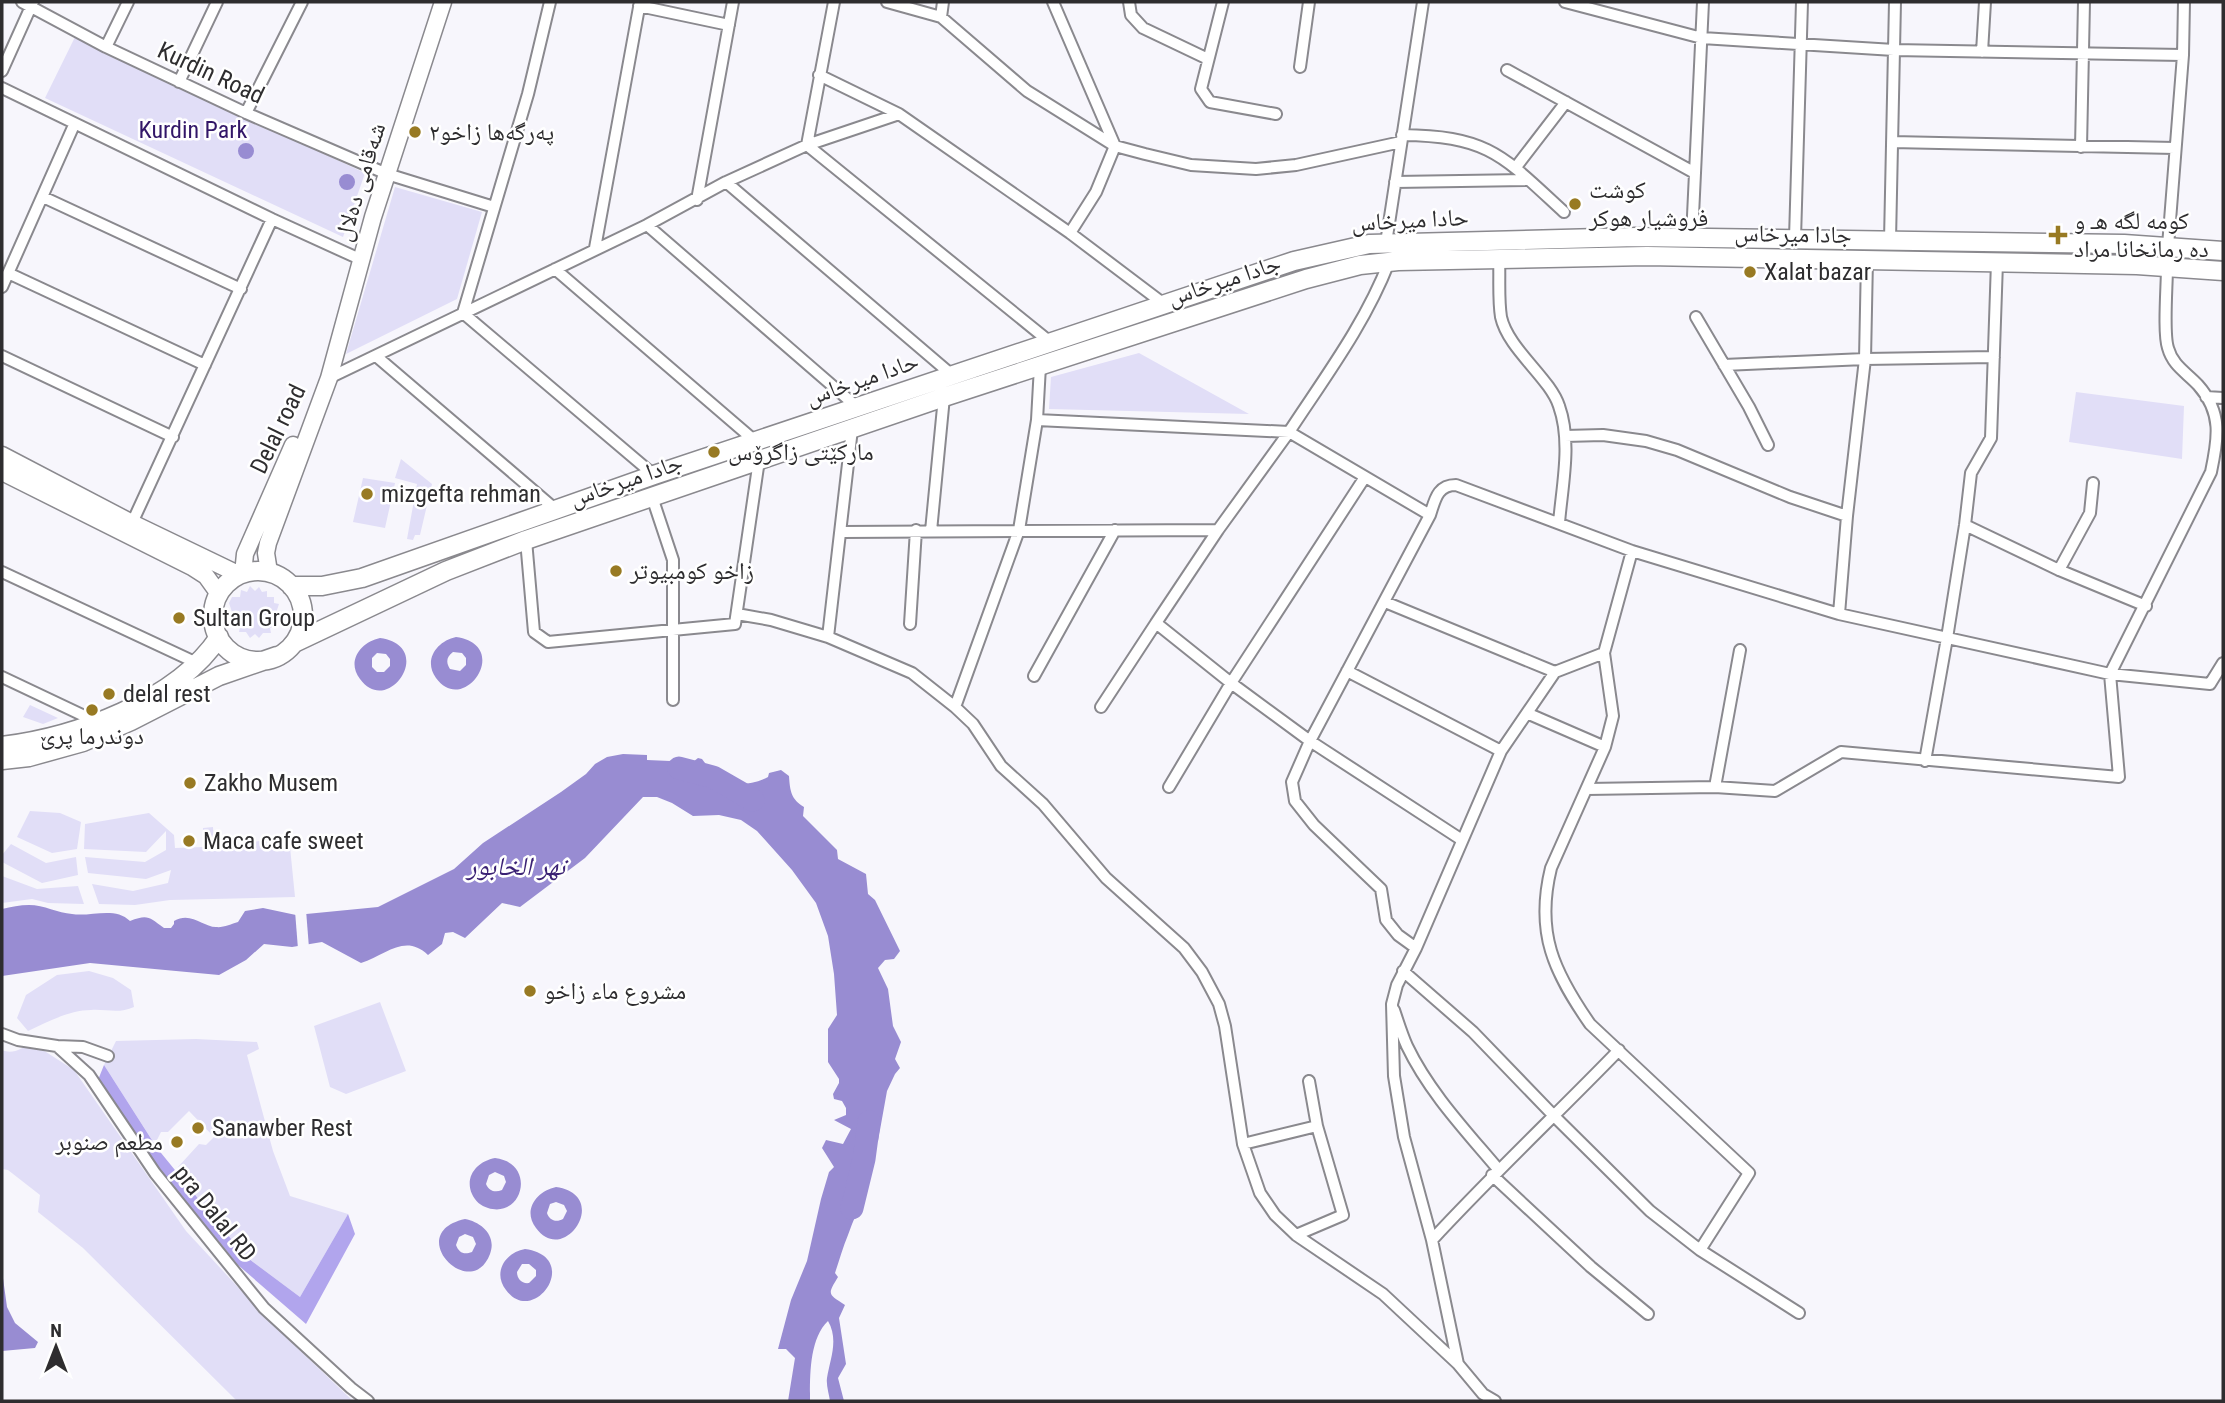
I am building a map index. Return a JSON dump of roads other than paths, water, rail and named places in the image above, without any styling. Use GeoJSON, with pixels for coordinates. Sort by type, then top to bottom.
{"type":"FeatureCollection","features":[{"type":"Feature","properties":{"kind":"main road","name":"شەقامی دەلال"},"geometry":{"type":"LineString","coordinates":[[329,378],[387,174],[443,2]]}},
{"type":"Feature","properties":{"kind":"main road","name":"حادا ميرخاس"},"geometry":{"type":"LineString","coordinates":[[291,586],[322,586],[362,578],[555,509],[952,374],[1323,253],[1369,244],[1692,237],[2168,246],[2223,251]]}},
{"type":"Feature","properties":{"kind":"main road","name":"جادا ميرخاس"},"geometry":{"type":"LineString","coordinates":[[294,643],[446,571],[526,540],[944,397],[1324,273],[1360,265],[1499,258],[1647,256],[1997,262],[2223,271]]}},
{"type":"Feature","properties":{"kind":"main road","name":"Delal road"},"geometry":{"type":"LineString","coordinates":[[269,572],[268,543],[329,378]]}},
{"type":"Feature","properties":{"kind":"main road","name":"Delal road"},"geometry":{"type":"LineString","coordinates":[[241,574],[245,554],[305,418],[329,378]]}},
{"type":"Feature","properties":{"kind":"main road"},"geometry":{"type":"LineString","coordinates":[[2,455],[132,523],[241,574]]}},
{"type":"Feature","properties":{"kind":"main road"},"geometry":{"type":"LineString","coordinates":[[2,472],[192,567],[206,576],[219,594]]}},
{"type":"Feature","properties":{"kind":"main road"},"geometry":{"type":"LineString","coordinates":[[2,760],[36,755],[107,733],[219,677],[276,656],[294,643],[301,629],[303,614],[299,598],[291,586],[281,577],[269,572],[251,571],[241,574],[219,594],[214,620],[219,637],[224,645],[239,656],[258,660],[276,656]]}},
{"type":"Feature","properties":{"kind":"main road"},"geometry":{"type":"LineString","coordinates":[[2,746],[35,742],[97,722],[153,696],[183,678],[199,664],[219,637]]}},
{"type":"Feature","properties":{"kind":"street"},"geometry":{"type":"LineString","coordinates":[[107,47],[128,2]]}},
{"type":"Feature","properties":{"kind":"street"},"geometry":{"type":"LineString","coordinates":[[179,82],[218,2]]}},
{"type":"Feature","properties":{"kind":"street"},"geometry":{"type":"LineString","coordinates":[[246,113],[302,2]]}},
{"type":"Feature","properties":{"kind":"street"},"geometry":{"type":"LineString","coordinates":[[463,313],[528,94],[550,2]]}},
{"type":"Feature","properties":{"kind":"street"},"geometry":{"type":"LineString","coordinates":[[696,200],[733,2]]}},
{"type":"Feature","properties":{"kind":"street"},"geometry":{"type":"LineString","coordinates":[[807,145],[834,2]]}},
{"type":"Feature","properties":{"kind":"street"},"geometry":{"type":"LineString","coordinates":[[887,2],[941,17],[1027,91],[1115,146],[1191,165],[1256,169],[1296,166],[1402,139],[1433,136],[1466,141],[1497,154],[1516,167],[1564,212]]}},
{"type":"Feature","properties":{"kind":"street"},"geometry":{"type":"LineString","coordinates":[[941,17],[943,2]]}},
{"type":"Feature","properties":{"kind":"street"},"geometry":{"type":"LineString","coordinates":[[1053,2],[1115,146],[1096,192],[1070,233]]}},
{"type":"Feature","properties":{"kind":"street"},"geometry":{"type":"LineString","coordinates":[[1129,2],[1131,15],[1143,28],[1208,59]]}},
{"type":"Feature","properties":{"kind":"street"},"geometry":{"type":"LineString","coordinates":[[1223,2],[1201,89],[1210,102],[1276,114]]}},
{"type":"Feature","properties":{"kind":"street"},"geometry":{"type":"LineString","coordinates":[[1300,67],[1309,2]]}},
{"type":"Feature","properties":{"kind":"street"},"geometry":{"type":"LineString","coordinates":[[1386,243],[1423,2]]}},
{"type":"Feature","properties":{"kind":"street"},"geometry":{"type":"LineString","coordinates":[[1564,2],[1702,38],[1894,50],[2183,55]]}},
{"type":"Feature","properties":{"kind":"street"},"geometry":{"type":"LineString","coordinates":[[1692,237],[1703,2]]}},
{"type":"Feature","properties":{"kind":"street"},"geometry":{"type":"LineString","coordinates":[[1795,239],[1802,2]]}},
{"type":"Feature","properties":{"kind":"street"},"geometry":{"type":"LineString","coordinates":[[1890,240],[1895,2]]}},
{"type":"Feature","properties":{"kind":"street"},"geometry":{"type":"LineString","coordinates":[[1982,51],[1985,2]]}},
{"type":"Feature","properties":{"kind":"street"},"geometry":{"type":"LineString","coordinates":[[2081,147],[2084,2]]}},
{"type":"Feature","properties":{"kind":"street"},"geometry":{"type":"LineString","coordinates":[[2168,246],[2183,55],[2184,2]]}},
{"type":"Feature","properties":{"kind":"street"},"geometry":{"type":"LineString","coordinates":[[2,71],[29,3]]}},
{"type":"Feature","properties":{"kind":"street","name":"Kurdin Road"},"geometry":{"type":"LineString","coordinates":[[29,3],[107,47],[246,113],[387,174],[494,207]]}},
{"type":"Feature","properties":{"kind":"street"},"geometry":{"type":"LineString","coordinates":[[595,248],[640,4],[729,25]]}},
{"type":"Feature","properties":{"kind":"street"},"geometry":{"type":"LineString","coordinates":[[1507,70],[1695,173]]}},
{"type":"Feature","properties":{"kind":"street"},"geometry":{"type":"LineString","coordinates":[[819,75],[899,114],[1070,233],[1164,304]]}},
{"type":"Feature","properties":{"kind":"street"},"geometry":{"type":"LineString","coordinates":[[2,88],[74,125],[362,260]]}},
{"type":"Feature","properties":{"kind":"street"},"geometry":{"type":"LineString","coordinates":[[1516,167],[1566,102]]}},
{"type":"Feature","properties":{"kind":"street"},"geometry":{"type":"LineString","coordinates":[[329,378],[647,225],[726,182],[807,145],[899,114]]}},
{"type":"Feature","properties":{"kind":"street"},"geometry":{"type":"LineString","coordinates":[[2,287],[74,125]]}},
{"type":"Feature","properties":{"kind":"street"},"geometry":{"type":"LineString","coordinates":[[1892,142],[2175,148]]}},
{"type":"Feature","properties":{"kind":"street"},"geometry":{"type":"LineString","coordinates":[[807,145],[1050,342]]}},
{"type":"Feature","properties":{"kind":"street"},"geometry":{"type":"LineString","coordinates":[[1395,182],[1528,180]]}},
{"type":"Feature","properties":{"kind":"street"},"geometry":{"type":"LineString","coordinates":[[726,182],[952,374]]}},
{"type":"Feature","properties":{"kind":"street"},"geometry":{"type":"LineString","coordinates":[[43,197],[241,289]]}},
{"type":"Feature","properties":{"kind":"street"},"geometry":{"type":"LineString","coordinates":[[132,523],[272,219]]}},
{"type":"Feature","properties":{"kind":"street"},"geometry":{"type":"LineString","coordinates":[[647,225],[857,407]]}},
{"type":"Feature","properties":{"kind":"street"},"geometry":{"type":"LineString","coordinates":[[1499,258],[1501,318],[1512,340],[1559,403],[1565,436],[1559,523]]}},
{"type":"Feature","properties":{"kind":"street"},"geometry":{"type":"LineString","coordinates":[[1839,614],[1865,359],[1867,259]]}},
{"type":"Feature","properties":{"kind":"street"},"geometry":{"type":"LineString","coordinates":[[1101,707],[1218,530],[1289,432],[1356,331],[1376,296],[1390,262]]}},
{"type":"Feature","properties":{"kind":"street"},"geometry":{"type":"LineString","coordinates":[[1925,761],[1965,525],[1970,473],[1992,438],[1997,262]]}},
{"type":"Feature","properties":{"kind":"street"},"geometry":{"type":"LineString","coordinates":[[1587,789],[1715,787],[1775,792],[1841,752],[2119,777],[2110,674],[2211,472],[2218,440],[2216,414],[2199,386],[2175,364],[2167,346],[2167,267]]}},
{"type":"Feature","properties":{"kind":"street"},"geometry":{"type":"LineString","coordinates":[[555,269],[755,441]]}},
{"type":"Feature","properties":{"kind":"street"},"geometry":{"type":"LineString","coordinates":[[8,273],[205,365]]}},
{"type":"Feature","properties":{"kind":"street"},"geometry":{"type":"LineString","coordinates":[[463,313],[654,475]]}},
{"type":"Feature","properties":{"kind":"street"},"geometry":{"type":"LineString","coordinates":[[1696,317],[1768,445]]}},
{"type":"Feature","properties":{"kind":"street"},"geometry":{"type":"LineString","coordinates":[[2,356],[173,437]]}},
{"type":"Feature","properties":{"kind":"street"},"geometry":{"type":"LineString","coordinates":[[376,356],[555,509]]}},
{"type":"Feature","properties":{"kind":"street"},"geometry":{"type":"LineString","coordinates":[[1724,365],[1994,357]]}},
{"type":"Feature","properties":{"kind":"street"},"geometry":{"type":"LineString","coordinates":[[955,707],[1019,530],[1037,420],[1040,366]]}},
{"type":"Feature","properties":{"kind":"street"},"geometry":{"type":"LineString","coordinates":[[931,531],[944,397]]}},
{"type":"Feature","properties":{"kind":"street"},"geometry":{"type":"LineString","coordinates":[[2206,397],[2223,398]]}},
{"type":"Feature","properties":{"kind":"street"},"geometry":{"type":"LineString","coordinates":[[1037,420],[1289,432],[1430,515]]}},
{"type":"Feature","properties":{"kind":"street"},"geometry":{"type":"LineString","coordinates":[[828,637],[852,429]]}},
{"type":"Feature","properties":{"kind":"street"},"geometry":{"type":"LineString","coordinates":[[1565,436],[1603,435],[1646,441],[1677,450],[1790,497],[1847,516]]}},
{"type":"Feature","properties":{"kind":"street"},"geometry":{"type":"LineString","coordinates":[[526,540],[534,632],[548,642],[736,624],[759,460]]}},
{"type":"Feature","properties":{"kind":"street"},"geometry":{"type":"LineString","coordinates":[[1169,787],[1231,683],[1365,477]]}},
{"type":"Feature","properties":{"kind":"street"},"geometry":{"type":"LineString","coordinates":[[2059,570],[2090,513],[2093,483]]}},
{"type":"Feature","properties":{"kind":"street"},"geometry":{"type":"LineString","coordinates":[[1416,948],[1398,935],[1386,920],[1381,889],[1314,825],[1295,801],[1292,782],[1310,741],[1430,515],[1439,490],[1450,485],[1632,551],[1839,614],[2110,674],[2210,684],[2223,680]]}},
{"type":"Feature","properties":{"kind":"street"},"geometry":{"type":"LineString","coordinates":[[652,497],[673,560],[673,700]]}},
{"type":"Feature","properties":{"kind":"street"},"geometry":{"type":"LineString","coordinates":[[1965,525],[2059,570],[2146,606]]}},
{"type":"Feature","properties":{"kind":"street"},"geometry":{"type":"LineString","coordinates":[[910,624],[916,530]]}},
{"type":"Feature","properties":{"kind":"street"},"geometry":{"type":"LineString","coordinates":[[1034,676],[1115,530]]}},
{"type":"Feature","properties":{"kind":"street"},"geometry":{"type":"LineString","coordinates":[[842,532],[1218,530]]}},
{"type":"Feature","properties":{"kind":"street"},"geometry":{"type":"LineString","coordinates":[[1632,551],[1604,653],[1614,716],[1605,747],[1550,868],[1545,889],[1544,927],[1557,971],[1590,1024],[1749,1172],[1700,1250]]}},
{"type":"Feature","properties":{"kind":"street"},"geometry":{"type":"LineString","coordinates":[[2,572],[199,664]]}},
{"type":"Feature","properties":{"kind":"street"},"geometry":{"type":"LineString","coordinates":[[1385,602],[1555,672]]}},
{"type":"Feature","properties":{"kind":"street"},"geometry":{"type":"LineString","coordinates":[[737,614],[771,620],[828,637],[912,673],[955,707],[978,730],[1001,766],[1043,804],[1107,878],[1184,948],[1202,972],[1219,1004],[1225,1026],[1243,1144],[1260,1193],[1275,1214],[1296,1235],[1383,1294],[1458,1364],[1483,1394],[1495,1401]]}},
{"type":"Feature","properties":{"kind":"street"},"geometry":{"type":"LineString","coordinates":[[1156,623],[1310,741],[1462,841]]}},
{"type":"Feature","properties":{"kind":"street"},"geometry":{"type":"LineString","coordinates":[[1715,787],[1740,650]]}},
{"type":"Feature","properties":{"kind":"street"},"geometry":{"type":"LineString","coordinates":[[1458,1364],[1432,1240],[1402,1125],[1394,1076],[1392,1004],[1403,971],[1416,948],[1501,751],[1555,672],[1604,653]]}},
{"type":"Feature","properties":{"kind":"street"},"geometry":{"type":"LineString","coordinates":[[2210,684],[2223,663]]}},
{"type":"Feature","properties":{"kind":"street"},"geometry":{"type":"LineString","coordinates":[[1347,671],[1501,751]]}},
{"type":"Feature","properties":{"kind":"street"},"geometry":{"type":"LineString","coordinates":[[2,677],[97,722]]}},
{"type":"Feature","properties":{"kind":"street"},"geometry":{"type":"LineString","coordinates":[[1528,714],[1605,747]]}},
{"type":"Feature","properties":{"kind":"street"},"geometry":{"type":"LineString","coordinates":[[1403,971],[1473,1032],[1650,1211],[1700,1250],[1799,1313]]}},
{"type":"Feature","properties":{"kind":"street"},"geometry":{"type":"LineString","coordinates":[[1392,1004],[1407,1046],[1425,1076],[1495,1172],[1591,1267],[1648,1314]]}},
{"type":"Feature","properties":{"kind":"street"},"geometry":{"type":"LineString","coordinates":[[2,1034],[18,1040],[83,1047],[108,1056]]}},
{"type":"Feature","properties":{"kind":"street","name":"pra Dalal RD"},"geometry":{"type":"LineString","coordinates":[[57,1046],[89,1074],[155,1173],[264,1308],[368,1401]]}},
{"type":"Feature","properties":{"kind":"street"},"geometry":{"type":"LineString","coordinates":[[1432,1240],[1495,1172],[1555,1117],[1619,1050]]}},
{"type":"Feature","properties":{"kind":"street"},"geometry":{"type":"LineString","coordinates":[[1296,1235],[1343,1215],[1317,1126],[1309,1081]]}},
{"type":"Feature","properties":{"kind":"street"},"geometry":{"type":"LineString","coordinates":[[1243,1144],[1317,1126]]}},
{"type":"Feature","properties":{"kind":"water"},"geometry":{"type":"Polygon","coordinates":[[[246,143],[254,151],[246,159],[238,151],[246,143]]]}},
{"type":"Feature","properties":{"kind":"water"},"geometry":{"type":"Polygon","coordinates":[[[347,174],[355,182],[347,190],[339,182],[347,174]]]}},
{"type":"Feature","properties":{"kind":"water"},"geometry":{"type":"Polygon","coordinates":[[[456,637],[473,643],[481,652],[482,664],[478,675],[470,684],[459,689],[447,688],[432,671],[434,652],[449,639],[456,637]],[[453,652],[449,656],[447,662],[450,669],[460,671],[466,665],[466,658],[462,653],[453,652]]]}},
{"type":"Feature","properties":{"kind":"water"},"geometry":{"type":"Polygon","coordinates":[[[380,638],[397,644],[405,653],[406,665],[402,676],[394,685],[383,690],[371,689],[356,672],[355,659],[358,653],[373,640],[380,638]],[[377,653],[372,658],[372,667],[377,672],[384,672],[390,666],[390,659],[386,654],[377,653]]]}},
{"type":"Feature","properties":{"kind":"water","name":"نهر الخابور"},"geometry":{"type":"Polygon","coordinates":[[[623,754],[647,755],[647,760],[693,762],[698,758],[702,759],[707,775],[729,783],[745,784],[761,780],[768,777],[769,773],[781,770],[789,776],[794,798],[804,807],[803,816],[837,850],[838,859],[866,874],[868,894],[875,900],[900,951],[894,959],[885,960],[878,968],[888,989],[893,1026],[901,1042],[895,1059],[900,1068],[887,1091],[878,1141],[860,1158],[858,1177],[865,1192],[843,1249],[835,1273],[838,1277],[831,1291],[832,1296],[845,1305],[839,1318],[846,1364],[838,1378],[844,1401],[830,1401],[827,1381],[833,1335],[828,1321],[814,1348],[810,1401],[788,1401],[795,1358],[786,1349],[778,1349],[791,1300],[807,1261],[829,1172],[834,1167],[822,1148],[826,1140],[843,1144],[851,1129],[834,1120],[846,1115],[846,1108],[842,1101],[834,1099],[833,1094],[839,1079],[828,1062],[828,1029],[837,1015],[828,936],[816,903],[792,870],[757,831],[741,820],[719,815],[693,816],[657,797],[643,797],[585,858],[520,907],[502,903],[465,938],[453,932],[445,933],[442,944],[428,955],[420,949],[403,946],[361,963],[322,942],[292,947],[264,944],[246,960],[219,975],[90,963],[2,976],[2,909],[29,905],[79,915],[110,913],[130,921],[148,918],[164,928],[171,928],[174,921],[180,918],[211,926],[224,926],[238,922],[245,911],[263,908],[296,915],[378,907],[454,869],[483,843],[561,792],[595,764],[607,757],[623,754]]]}},
{"type":"Feature","properties":{"kind":"water"},"geometry":{"type":"Polygon","coordinates":[[[495,1158],[508,1162],[517,1169],[520,1189],[510,1206],[488,1208],[473,1197],[471,1175],[478,1166],[495,1158]],[[495,1172],[489,1175],[487,1186],[492,1191],[502,1190],[506,1182],[504,1176],[495,1172]]]}},
{"type":"Feature","properties":{"kind":"water"},"geometry":{"type":"Polygon","coordinates":[[[556,1187],[572,1193],[580,1202],[582,1214],[578,1225],[559,1239],[547,1238],[532,1221],[531,1208],[534,1202],[549,1189],[556,1187]],[[556,1202],[550,1204],[547,1213],[549,1217],[555,1221],[563,1219],[567,1211],[564,1205],[556,1202]]]}},
{"type":"Feature","properties":{"kind":"water"},"geometry":{"type":"Polygon","coordinates":[[[465,1219],[486,1230],[492,1247],[481,1267],[469,1272],[457,1269],[447,1260],[440,1249],[440,1237],[447,1227],[465,1219]],[[465,1234],[459,1237],[456,1245],[460,1252],[472,1252],[476,1244],[473,1237],[465,1234]]]}},
{"type":"Feature","properties":{"kind":"water"},"geometry":{"type":"Polygon","coordinates":[[[525,1249],[542,1255],[550,1264],[552,1276],[548,1287],[540,1296],[529,1301],[517,1299],[506,1290],[500,1276],[503,1264],[518,1251],[525,1249]],[[522,1264],[517,1272],[524,1283],[529,1283],[536,1276],[536,1270],[529,1264],[522,1264]]]}},
{"type":"Feature","properties":{"kind":"water"},"geometry":{"type":"Polygon","coordinates":[[[2,1271],[7,1307],[15,1323],[38,1342],[35,1348],[2,1351],[2,1271]]]}},
{"type":"Feature","properties":{"kind":"waterway","name":"نهر الخابور"},"geometry":{"type":"LineString","coordinates":[[679,768],[713,777],[753,800]]}},
{"type":"Feature","properties":{"kind":"waterway","name":"نهر الخابور"},"geometry":{"type":"LineString","coordinates":[[852,1208],[864,1159],[869,1122]]}},
{"type":"Feature","properties":{"kind":"place","name":"پەرگەها زاخو۲"},"geometry":{"type":"Point","coordinates":[415,132]}},
{"type":"Feature","properties":{"kind":"place","name":"كوشت فروشيار هوكر"},"geometry":{"type":"Point","coordinates":[1575,204]}},
{"type":"Feature","properties":{"kind":"place","name":"كومه لگه هـ و ده رمانخانا مراد"},"geometry":{"type":"Point","coordinates":[2058,235]}},
{"type":"Feature","properties":{"kind":"place","name":"Xalat bazar"},"geometry":{"type":"Point","coordinates":[1750,272]}},
{"type":"Feature","properties":{"kind":"place","name":"مارکێتی زاگرۆس"},"geometry":{"type":"Point","coordinates":[714,452]}},
{"type":"Feature","properties":{"kind":"place","name":"mizgefta rehman"},"geometry":{"type":"Point","coordinates":[367,494]}},
{"type":"Feature","properties":{"kind":"place","name":"زاخو كومبيوتر"},"geometry":{"type":"Point","coordinates":[616,571]}},
{"type":"Feature","properties":{"kind":"place","name":"Sultan Group"},"geometry":{"type":"Point","coordinates":[179,618]}},
{"type":"Feature","properties":{"kind":"place","name":"delal rest"},"geometry":{"type":"Point","coordinates":[109,694]}},
{"type":"Feature","properties":{"kind":"place","name":"دوندرما پرێ"},"geometry":{"type":"Point","coordinates":[92,710]}},
{"type":"Feature","properties":{"kind":"place","name":"Zakho Musem"},"geometry":{"type":"Point","coordinates":[190,783]}},
{"type":"Feature","properties":{"kind":"place","name":"Maca cafe sweet"},"geometry":{"type":"Point","coordinates":[189,841]}},
{"type":"Feature","properties":{"kind":"place","name":"مشروع ماء زاخو"},"geometry":{"type":"Point","coordinates":[530,991]}},
{"type":"Feature","properties":{"kind":"place","name":"Sanawber Rest"},"geometry":{"type":"Point","coordinates":[198,1128]}},
{"type":"Feature","properties":{"kind":"place","name":"مطعم صنوبر"},"geometry":{"type":"Point","coordinates":[177,1142]}},
{"type":"Feature","properties":{"kind":"park label","name":"Kurdin Park"},"geometry":{"type":"Point","coordinates":[193,130]}}]}
